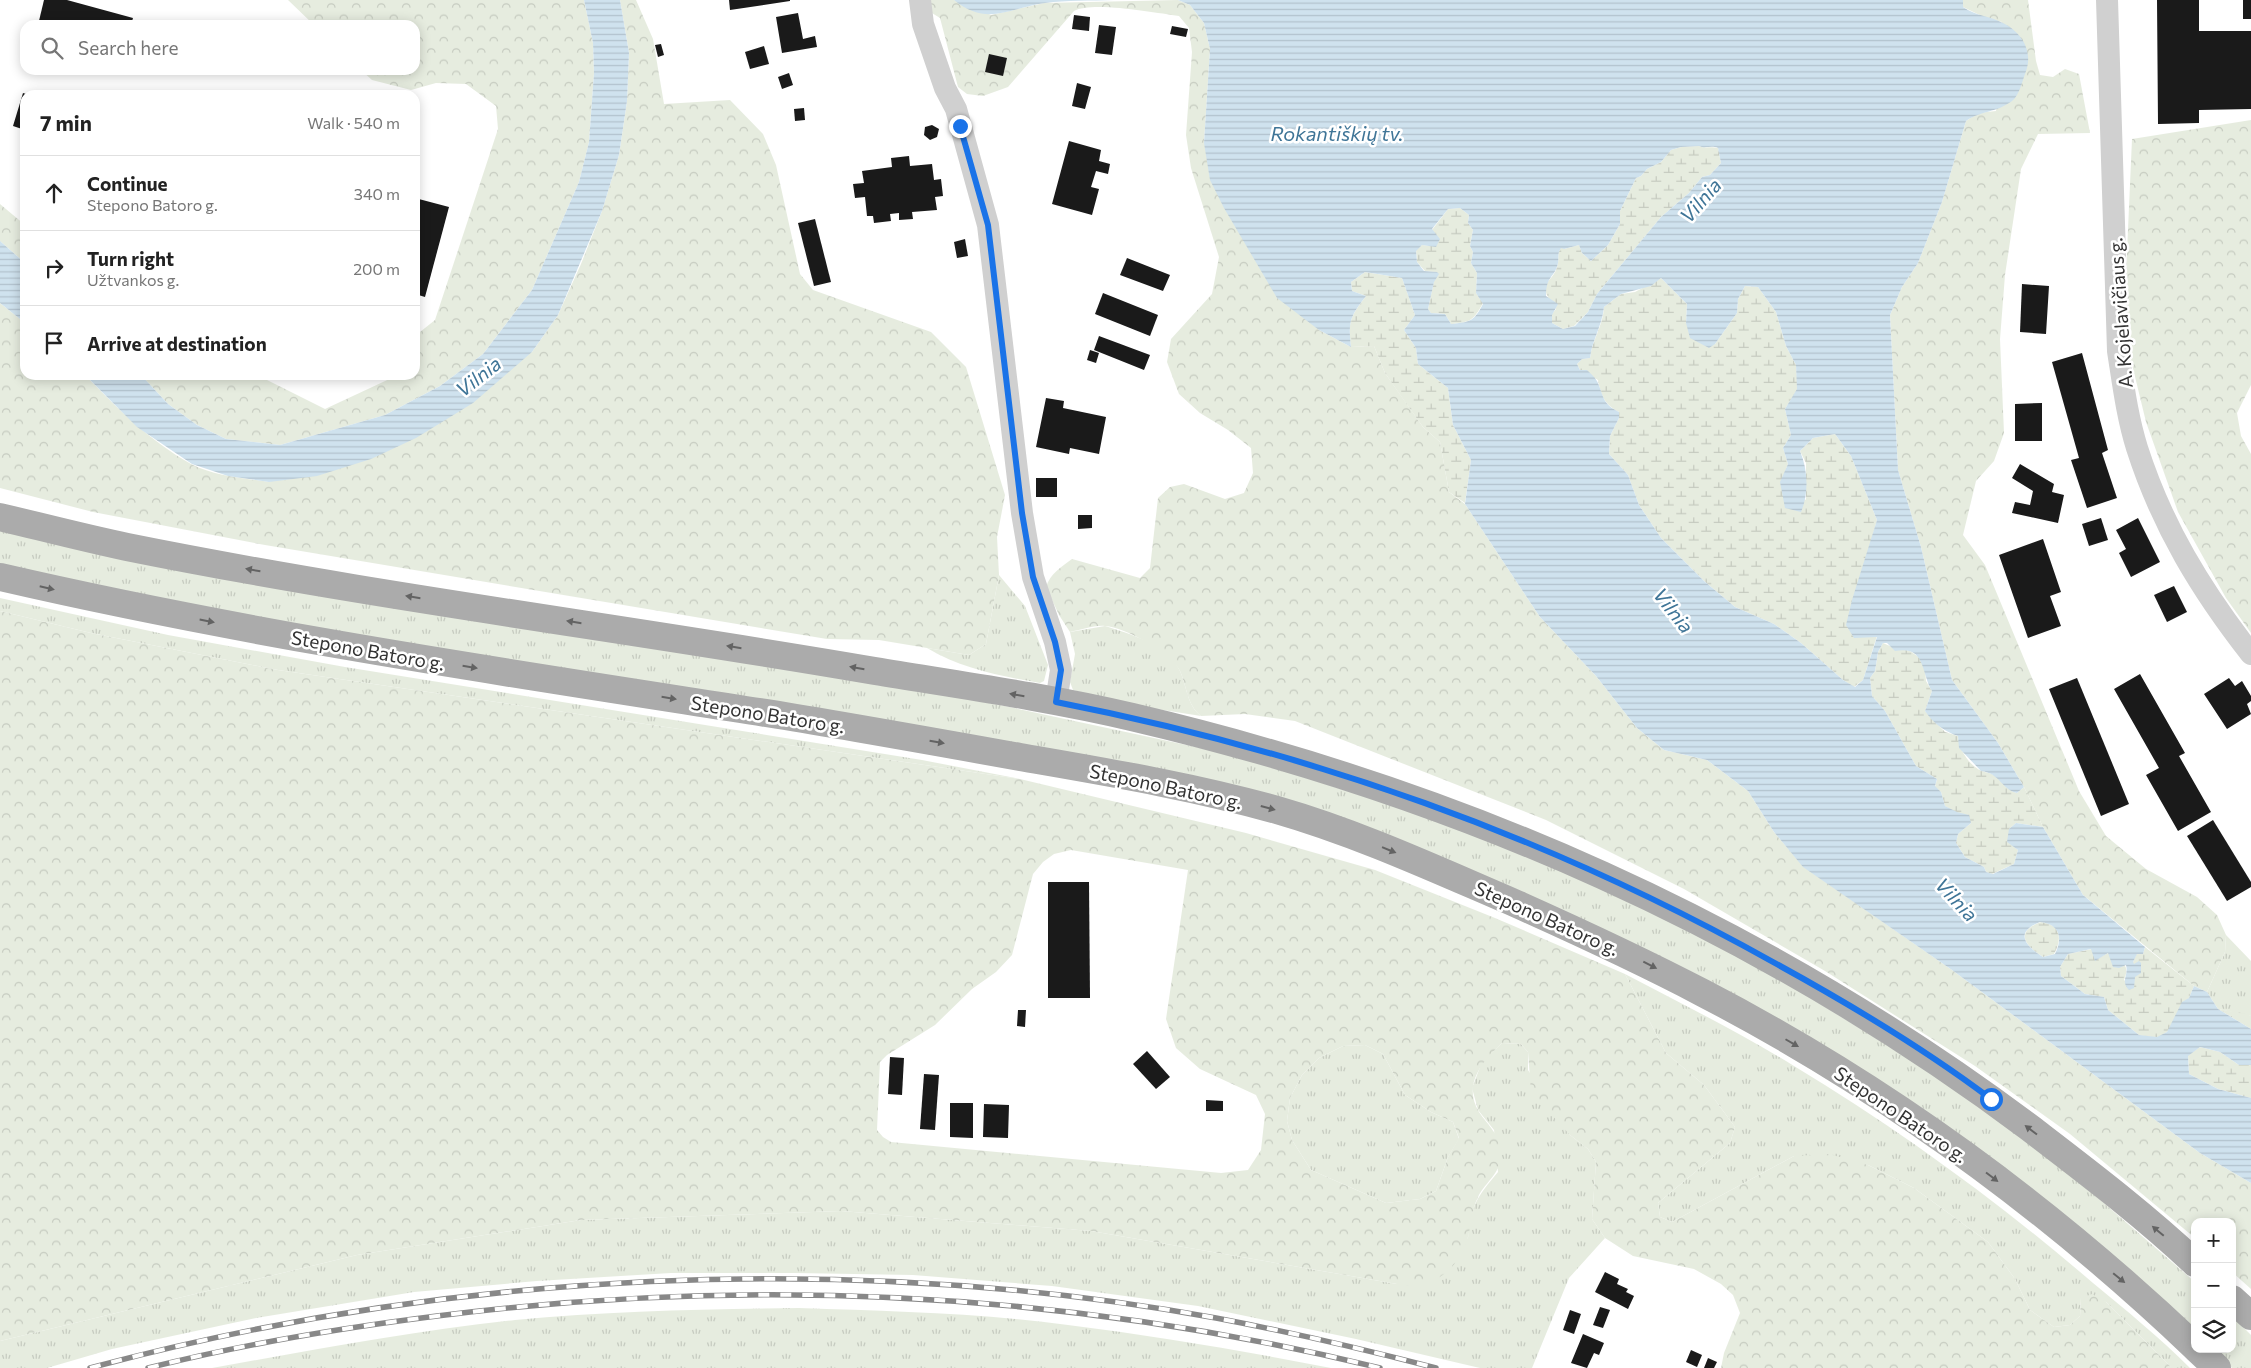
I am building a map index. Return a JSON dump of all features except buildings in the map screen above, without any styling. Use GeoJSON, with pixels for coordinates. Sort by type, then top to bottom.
{"type":"FeatureCollection","features":[{"type":"Feature","properties":{"kind":"main road"},"geometry":{"type":"LineString","coordinates":[[0,517],[124,546],[355,588],[782,655],[1056,702],[1127,716],[1202,734],[1333,771],[1452,812],[1558,854],[1634,888],[1734,940],[1842,1000],[1960,1076],[2082,1168],[2191,1260]]}},
{"type":"Feature","properties":{"kind":"main road","name":"Stepono Batoro g."},"geometry":{"type":"LineString","coordinates":[[0,577],[114,603],[347,647],[889,733],[1178,786],[1279,811],[1344,832],[1419,862],[1612,946],[1709,996],[1812,1055],[1957,1150],[2140,1294],[2191,1343]]}},
{"type":"Feature","properties":{"kind":"main road"},"geometry":{"type":"LineString","coordinates":[[2236,1303],[2251,1316]]}},
{"type":"Feature","properties":{"kind":"main road"},"geometry":{"type":"LineString","coordinates":[[2202,1353],[2217,1368]]}},
{"type":"Feature","properties":{"kind":"street"},"geometry":{"type":"LineString","coordinates":[[920,0],[923,24],[945,88],[956,109],[988,225],[1022,513],[1033,577],[1055,642],[1061,670],[1056,702]]}},
{"type":"Feature","properties":{"kind":"street","name":"A. Kojelavičiaus g."},"geometry":{"type":"LineString","coordinates":[[2108,0],[2118,351],[2126,405],[2137,448],[2170,531],[2214,606],[2251,654]]}},
{"type":"Feature","properties":{"kind":"green space"},"geometry":{"type":"Polygon","coordinates":[[[288,0],[584,0],[593,43],[594,73],[589,142],[579,182],[532,290],[483,354],[440,386],[385,415],[280,445],[226,439],[197,425],[168,404],[146,380],[267,380],[325,409],[387,380],[420,380],[420,332],[435,320],[498,129],[496,106],[466,84],[436,83],[411,90],[372,80],[366,75],[420,75],[420,20],[309,20],[288,0]]]}},
{"type":"Feature","properties":{"kind":"green space"},"geometry":{"type":"Polygon","coordinates":[[[620,0],[636,0],[653,39],[664,104],[730,100],[763,134],[776,165],[800,274],[813,290],[931,332],[966,367],[1005,495],[997,537],[999,575],[986,644],[969,655],[879,640],[827,639],[265,545],[93,512],[0,488],[0,303],[20,319],[20,380],[90,380],[122,412],[148,434],[191,464],[219,474],[269,482],[532,352],[558,315],[602,211],[619,155],[627,101],[629,53],[620,0]]]}},
{"type":"Feature","properties":{"kind":"green space"},"geometry":{"type":"Polygon","coordinates":[[[911,0],[954,0],[991,15],[1044,3],[1178,0],[1190,5],[1204,23],[1210,49],[1204,143],[1319,330],[1351,347],[1374,346],[1385,373],[1423,427],[1440,442],[1449,492],[1465,504],[1540,617],[1596,676],[1637,728],[1664,750],[1707,760],[1748,791],[1774,832],[1804,867],[1952,970],[2200,1153],[2251,1183],[2251,1289],[2236,1276],[2236,1218],[2191,1218],[2191,1235],[2070,1134],[1975,1066],[1825,971],[1684,889],[1546,820],[1295,721],[1245,714],[1201,716],[1196,712],[1190,701],[1180,671],[1158,649],[1114,627],[1096,626],[1070,632],[1059,615],[1046,587],[1050,578],[1060,568],[1072,559],[1140,578],[1150,568],[1158,498],[1170,487],[1184,484],[1225,499],[1244,493],[1253,473],[1251,448],[1228,430],[1200,413],[1179,394],[1167,362],[1171,339],[1212,294],[1219,257],[1191,168],[1186,135],[1192,52],[1189,28],[1179,16],[1109,7],[1083,8],[1074,11],[1008,87],[983,96],[967,94],[958,87],[940,18],[911,0]]]}},
{"type":"Feature","properties":{"kind":"green space"},"geometry":{"type":"Polygon","coordinates":[[[1963,0],[2028,0],[2036,61],[2040,75],[2053,77],[2065,69],[2079,74],[2090,133],[2038,134],[2021,169],[2005,275],[2000,339],[2004,433],[1994,461],[1976,481],[1963,535],[1985,565],[2079,791],[2106,836],[2146,869],[2197,897],[2217,915],[2226,935],[2225,952],[2207,992],[2194,986],[2083,895],[2043,827],[2024,787],[1998,743],[1952,680],[1921,547],[1898,470],[1890,315],[1902,287],[1918,263],[1942,202],[1966,121],[1978,113],[1996,111],[2002,22],[1988,19],[1963,7],[1963,0]]]}},
{"type":"Feature","properties":{"kind":"green space"},"geometry":{"type":"Polygon","coordinates":[[[2251,120],[2251,385],[2237,413],[2241,436],[2251,454],[2251,633],[2226,598],[2178,512],[2146,422],[2130,356],[2126,275],[2132,139],[2251,120]]]}},
{"type":"Feature","properties":{"kind":"green space"},"geometry":{"type":"Polygon","coordinates":[[[1681,147],[1718,148],[1721,163],[1710,175],[1702,177],[1689,193],[1661,217],[1597,294],[1588,312],[1574,326],[1563,329],[1552,323],[1551,315],[1556,309],[1549,299],[1545,287],[1556,270],[1561,247],[1564,249],[1579,245],[1582,253],[1591,261],[1608,245],[1620,224],[1620,211],[1636,178],[1641,176],[1647,169],[1661,162],[1671,150],[1681,147]]]}},
{"type":"Feature","properties":{"kind":"green space"},"geometry":{"type":"Polygon","coordinates":[[[0,204],[20,221],[20,259],[0,241],[0,204]]]}},
{"type":"Feature","properties":{"kind":"green space"},"geometry":{"type":"Polygon","coordinates":[[[1460,208],[1469,215],[1468,223],[1473,230],[1470,246],[1473,252],[1471,263],[1477,273],[1476,293],[1483,303],[1471,320],[1451,324],[1445,314],[1431,313],[1428,309],[1436,272],[1425,271],[1417,262],[1416,250],[1422,245],[1429,246],[1432,230],[1448,209],[1460,208]]]}},
{"type":"Feature","properties":{"kind":"green space"},"geometry":{"type":"Polygon","coordinates":[[[1365,272],[1402,278],[1415,315],[1404,330],[1416,348],[1418,364],[1448,388],[1453,425],[1471,460],[1465,503],[1449,492],[1440,442],[1423,427],[1385,373],[1374,346],[1351,347],[1351,320],[1356,309],[1366,296],[1352,291],[1351,282],[1365,272]]]}},
{"type":"Feature","properties":{"kind":"green space"},"geometry":{"type":"Polygon","coordinates":[[[1661,278],[1687,304],[1686,323],[1715,344],[1737,313],[1738,299],[1745,286],[1758,287],[1776,312],[1786,346],[1796,365],[1798,389],[1785,409],[1791,435],[1783,448],[1788,464],[1781,482],[1806,500],[1806,463],[1800,451],[1813,438],[1835,434],[1851,456],[1877,520],[1866,559],[1870,636],[1877,636],[1863,680],[1854,687],[1843,680],[1801,643],[1774,624],[1735,607],[1704,581],[1661,538],[1639,505],[1628,475],[1609,454],[1610,436],[1619,418],[1619,412],[1604,399],[1598,380],[1580,370],[1577,364],[1582,359],[1590,358],[1602,320],[1604,307],[1621,294],[1635,292],[1661,278]]]}},
{"type":"Feature","properties":{"kind":"green space"},"geometry":{"type":"Polygon","coordinates":[[[0,529],[1000,705],[1238,756],[1450,824],[1600,886],[1755,964],[1931,1072],[2083,1185],[2191,1279],[2191,1329],[1946,1129],[1320,812],[345,635],[0,566],[0,529]]]}},
{"type":"Feature","properties":{"kind":"green space"},"geometry":{"type":"Polygon","coordinates":[[[999,575],[1025,606],[1048,665],[1044,681],[1040,683],[968,666],[927,648],[969,655],[986,644],[999,575]]]}},
{"type":"Feature","properties":{"kind":"green space"},"geometry":{"type":"Polygon","coordinates":[[[0,598],[168,635],[345,667],[922,760],[1020,779],[278,670],[91,633],[0,611],[0,598]]]}},
{"type":"Feature","properties":{"kind":"green space"},"geometry":{"type":"Polygon","coordinates":[[[0,611],[91,633],[278,670],[1020,779],[1246,833],[1375,870],[1495,918],[1625,974],[1666,1053],[1704,1085],[1735,1127],[1730,1143],[1658,1203],[1660,1217],[1672,1222],[1794,1156],[1829,1154],[1868,1165],[1914,1188],[1988,1242],[2015,1279],[2030,1310],[2054,1327],[2070,1325],[2080,1316],[2081,1298],[2092,1294],[2106,1302],[2172,1368],[1721,1368],[1724,1353],[1740,1313],[1733,1295],[1721,1284],[1694,1269],[1633,1256],[1605,1238],[1592,1219],[1596,1162],[1588,1149],[1570,1135],[1531,1092],[1528,1052],[1521,1044],[1502,1043],[1482,1065],[1474,1083],[1473,1092],[1474,1102],[1479,1112],[1500,1144],[1500,1164],[1478,1197],[1462,1254],[1444,1274],[1428,1283],[1420,1285],[1397,1284],[1091,1231],[841,1211],[581,1220],[357,1255],[0,1341],[0,611]],[[1071,850],[1054,854],[1043,862],[1033,874],[1012,955],[996,972],[972,989],[935,1025],[887,1055],[880,1062],[877,1130],[891,1142],[1221,1173],[1248,1170],[1261,1150],[1265,1114],[1256,1095],[1200,1069],[1176,1048],[1166,1019],[1188,870],[1071,850]],[[1365,1045],[1343,1046],[1319,1058],[1302,1075],[1290,1098],[1287,1121],[1292,1140],[1311,1170],[1386,1203],[1420,1199],[1436,1191],[1448,1157],[1459,1138],[1453,1122],[1431,1112],[1405,1095],[1383,1054],[1365,1045]]]}},
{"type":"Feature","properties":{"kind":"green space"},"geometry":{"type":"Polygon","coordinates":[[[1105,626],[1148,642],[1167,654],[1180,671],[1190,701],[1196,712],[1201,716],[1125,704],[1073,690],[1070,682],[1075,654],[1070,632],[1105,626]]]}},
{"type":"Feature","properties":{"kind":"green space"},"geometry":{"type":"Polygon","coordinates":[[[1883,643],[1910,651],[1920,658],[1925,669],[1926,681],[1932,691],[1925,711],[1945,732],[1958,736],[1969,761],[1977,769],[1994,775],[2014,792],[2017,793],[2024,787],[2043,827],[2016,823],[2009,829],[2013,846],[2018,850],[2014,864],[1992,874],[1986,872],[1984,867],[1965,857],[1956,843],[1958,834],[1971,823],[1945,806],[1941,792],[1935,787],[1937,779],[1916,766],[1885,711],[1872,696],[1870,678],[1875,671],[1878,652],[1883,643]]]}},
{"type":"Feature","properties":{"kind":"green space"},"geometry":{"type":"Polygon","coordinates":[[[2041,922],[2047,923],[2056,929],[2059,937],[2054,954],[2043,957],[2027,944],[2025,939],[2027,930],[2041,922]]]}},
{"type":"Feature","properties":{"kind":"green space"},"geometry":{"type":"Polygon","coordinates":[[[2226,935],[2251,961],[2251,1016],[2218,1009],[2207,992],[2225,952],[2226,935]]]}},
{"type":"Feature","properties":{"kind":"green space"},"geometry":{"type":"Polygon","coordinates":[[[2145,947],[2194,986],[2189,998],[2167,1032],[2157,1038],[2139,1035],[2108,1010],[2104,997],[2085,994],[2061,976],[2060,967],[2068,954],[2092,949],[2095,960],[2108,953],[2121,961],[2126,970],[2124,980],[2134,988],[2133,962],[2137,953],[2143,954],[2145,947]]]}},
{"type":"Feature","properties":{"kind":"green space"},"geometry":{"type":"Polygon","coordinates":[[[1625,974],[1773,1054],[1833,1090],[1911,1142],[1948,1168],[2058,1253],[2143,1324],[2190,1368],[2172,1368],[2106,1302],[2081,1298],[2080,1316],[2070,1325],[2054,1327],[2030,1310],[2015,1279],[1988,1242],[1914,1188],[1868,1165],[1794,1156],[1672,1222],[1660,1217],[1658,1203],[1730,1143],[1735,1127],[1704,1085],[1666,1053],[1625,974]]]}},
{"type":"Feature","properties":{"kind":"green space"},"geometry":{"type":"Polygon","coordinates":[[[2218,1009],[2251,1016],[2251,1029],[2218,1009]]]}},
{"type":"Feature","properties":{"kind":"green space"},"geometry":{"type":"Polygon","coordinates":[[[1502,1043],[1521,1044],[1528,1052],[1528,1070],[1570,1135],[1588,1149],[1596,1162],[1592,1219],[1605,1238],[1569,1278],[1532,1368],[1480,1368],[1356,1339],[1198,1306],[1052,1286],[913,1275],[671,1273],[537,1281],[414,1292],[256,1318],[112,1349],[47,1368],[0,1368],[0,1341],[357,1255],[581,1220],[841,1211],[1091,1231],[1397,1284],[1468,1238],[1471,1217],[1476,1202],[1498,1172],[1494,1130],[1478,1110],[1472,1088],[1482,1062],[1502,1043]]]}},
{"type":"Feature","properties":{"kind":"green space"},"geometry":{"type":"Polygon","coordinates":[[[1365,1045],[1383,1054],[1405,1095],[1431,1112],[1453,1122],[1459,1139],[1448,1157],[1436,1191],[1420,1199],[1386,1203],[1311,1170],[1292,1140],[1287,1121],[1290,1098],[1302,1075],[1319,1058],[1343,1046],[1365,1045]]]}},
{"type":"Feature","properties":{"kind":"green space"},"geometry":{"type":"Polygon","coordinates":[[[2200,1047],[2220,1052],[2239,1065],[2251,1065],[2251,1098],[2218,1089],[2189,1074],[2188,1055],[2200,1047]]]}},
{"type":"Feature","properties":{"kind":"green space"},"geometry":{"type":"Polygon","coordinates":[[[799,1308],[934,1313],[1035,1321],[1167,1339],[1331,1368],[212,1368],[401,1335],[515,1320],[657,1311],[799,1308]]]}},
{"type":"Feature","properties":{"kind":"green space"},"geometry":{"type":"Polygon","coordinates":[[[2236,1320],[2251,1335],[2251,1368],[2232,1368],[2217,1353],[2236,1353],[2236,1320]]]}},
{"type":"Feature","properties":{"kind":"water","name":"Vilnia"},"geometry":{"type":"Polygon","coordinates":[[[584,0],[620,0],[629,53],[627,101],[619,155],[602,211],[558,315],[532,352],[473,403],[416,438],[371,459],[317,476],[269,482],[228,476],[192,464],[137,427],[90,380],[146,380],[168,404],[197,425],[226,439],[280,445],[385,415],[440,386],[483,354],[532,290],[579,182],[589,142],[594,73],[593,43],[584,0]]]}},
{"type":"Feature","properties":{"kind":"water"},"geometry":{"type":"Polygon","coordinates":[[[954,0],[1114,0],[1053,2],[1032,5],[998,14],[988,14],[977,13],[954,0]]]}},
{"type":"Feature","properties":{"kind":"water","name":"Rokantiškių tv."},"geometry":{"type":"Polygon","coordinates":[[[1178,0],[1963,0],[1963,7],[1998,21],[2016,32],[2025,44],[2028,59],[2018,92],[2014,99],[2006,105],[1966,121],[1942,202],[1918,263],[1902,287],[1890,315],[1898,470],[1921,547],[1952,680],[1998,743],[2024,787],[2017,793],[2008,789],[1993,775],[1981,771],[1959,748],[1958,736],[1948,732],[1928,715],[1925,711],[1932,691],[1921,662],[1912,652],[1905,650],[1895,651],[1887,643],[1883,643],[1878,652],[1875,671],[1870,678],[1872,696],[1885,711],[1916,766],[1937,779],[1935,786],[1941,792],[1945,806],[1969,815],[1971,823],[1958,834],[1956,843],[1965,857],[1984,867],[1986,872],[1993,874],[2014,864],[2018,850],[2007,842],[2009,829],[2016,823],[2043,827],[2083,895],[2145,947],[2143,954],[2137,954],[2133,962],[2134,964],[2139,961],[2141,963],[2141,973],[2135,977],[2134,988],[2129,990],[2125,984],[2126,965],[2119,968],[2113,967],[2108,953],[2095,961],[2091,949],[2068,954],[2060,967],[2061,976],[2085,994],[2104,997],[2108,1010],[2139,1035],[2157,1037],[2167,1032],[2182,1002],[2189,998],[2194,986],[2207,992],[2218,1009],[2251,1029],[2251,1065],[2239,1065],[2220,1052],[2200,1047],[2188,1056],[2189,1074],[2218,1089],[2251,1098],[2251,1183],[2200,1153],[1952,970],[1803,867],[1774,832],[1748,791],[1707,760],[1664,750],[1637,728],[1596,676],[1540,617],[1465,504],[1471,460],[1453,425],[1448,388],[1418,364],[1416,348],[1404,330],[1415,315],[1402,278],[1365,272],[1351,282],[1352,291],[1366,296],[1356,309],[1351,320],[1351,347],[1319,330],[1277,298],[1224,208],[1210,180],[1204,143],[1210,49],[1204,23],[1190,5],[1178,0]],[[1681,147],[1671,150],[1661,162],[1647,169],[1641,176],[1636,178],[1620,211],[1620,224],[1608,245],[1591,261],[1582,253],[1579,245],[1561,248],[1557,268],[1549,280],[1546,289],[1546,296],[1558,304],[1552,315],[1552,323],[1563,329],[1575,326],[1588,312],[1597,294],[1661,217],[1689,193],[1702,177],[1710,175],[1721,163],[1718,148],[1681,147]],[[1460,208],[1448,209],[1432,229],[1440,239],[1436,247],[1422,245],[1416,251],[1417,262],[1424,271],[1437,272],[1439,274],[1434,282],[1428,309],[1431,313],[1445,314],[1451,324],[1471,320],[1483,304],[1476,293],[1477,273],[1471,263],[1473,252],[1470,246],[1473,230],[1468,223],[1469,215],[1460,208]],[[1661,278],[1651,286],[1621,294],[1604,307],[1590,358],[1582,359],[1577,364],[1580,370],[1587,370],[1595,378],[1607,403],[1619,412],[1619,418],[1610,436],[1609,454],[1628,475],[1639,505],[1661,538],[1704,581],[1735,607],[1774,624],[1801,643],[1843,680],[1855,687],[1863,680],[1877,637],[1854,638],[1846,625],[1877,520],[1851,456],[1835,434],[1813,438],[1800,451],[1805,466],[1807,482],[1804,505],[1801,512],[1785,508],[1780,482],[1788,464],[1783,448],[1791,435],[1785,409],[1797,389],[1796,365],[1786,346],[1776,312],[1758,287],[1745,286],[1738,299],[1737,313],[1715,344],[1709,348],[1690,338],[1686,323],[1687,304],[1661,278]],[[2040,922],[2032,926],[2025,935],[2027,944],[2043,957],[2055,954],[2059,943],[2056,929],[2047,923],[2040,922]]]}},
{"type":"Feature","properties":{"kind":"water"},"geometry":{"type":"Polygon","coordinates":[[[0,241],[20,259],[20,319],[0,303],[0,241]]]}},
{"type":"Feature","properties":{"kind":"railway"},"geometry":{"type":"LineString","coordinates":[[90,1368],[227,1335],[366,1310],[508,1292],[650,1281],[793,1279],[936,1284],[1077,1297],[1244,1323],[1436,1368]]}},
{"type":"Feature","properties":{"kind":"railway"},"geometry":{"type":"LineString","coordinates":[[148,1368],[220,1351],[292,1338],[437,1316],[556,1304],[675,1297],[793,1295],[911,1298],[1029,1308],[1146,1322],[1263,1342],[1380,1368]]}},
{"type":"Feature","properties":{"kind":"route"},"geometry":{"type":"LineString","coordinates":[[960,126],[988,225],[1022,513],[1033,577],[1055,642],[1061,670],[1056,702],[1127,716],[1202,734],[1333,771],[1452,812],[1558,854],[1634,888],[1734,940],[1842,1000],[1960,1076],[1991,1099]]}}]}
